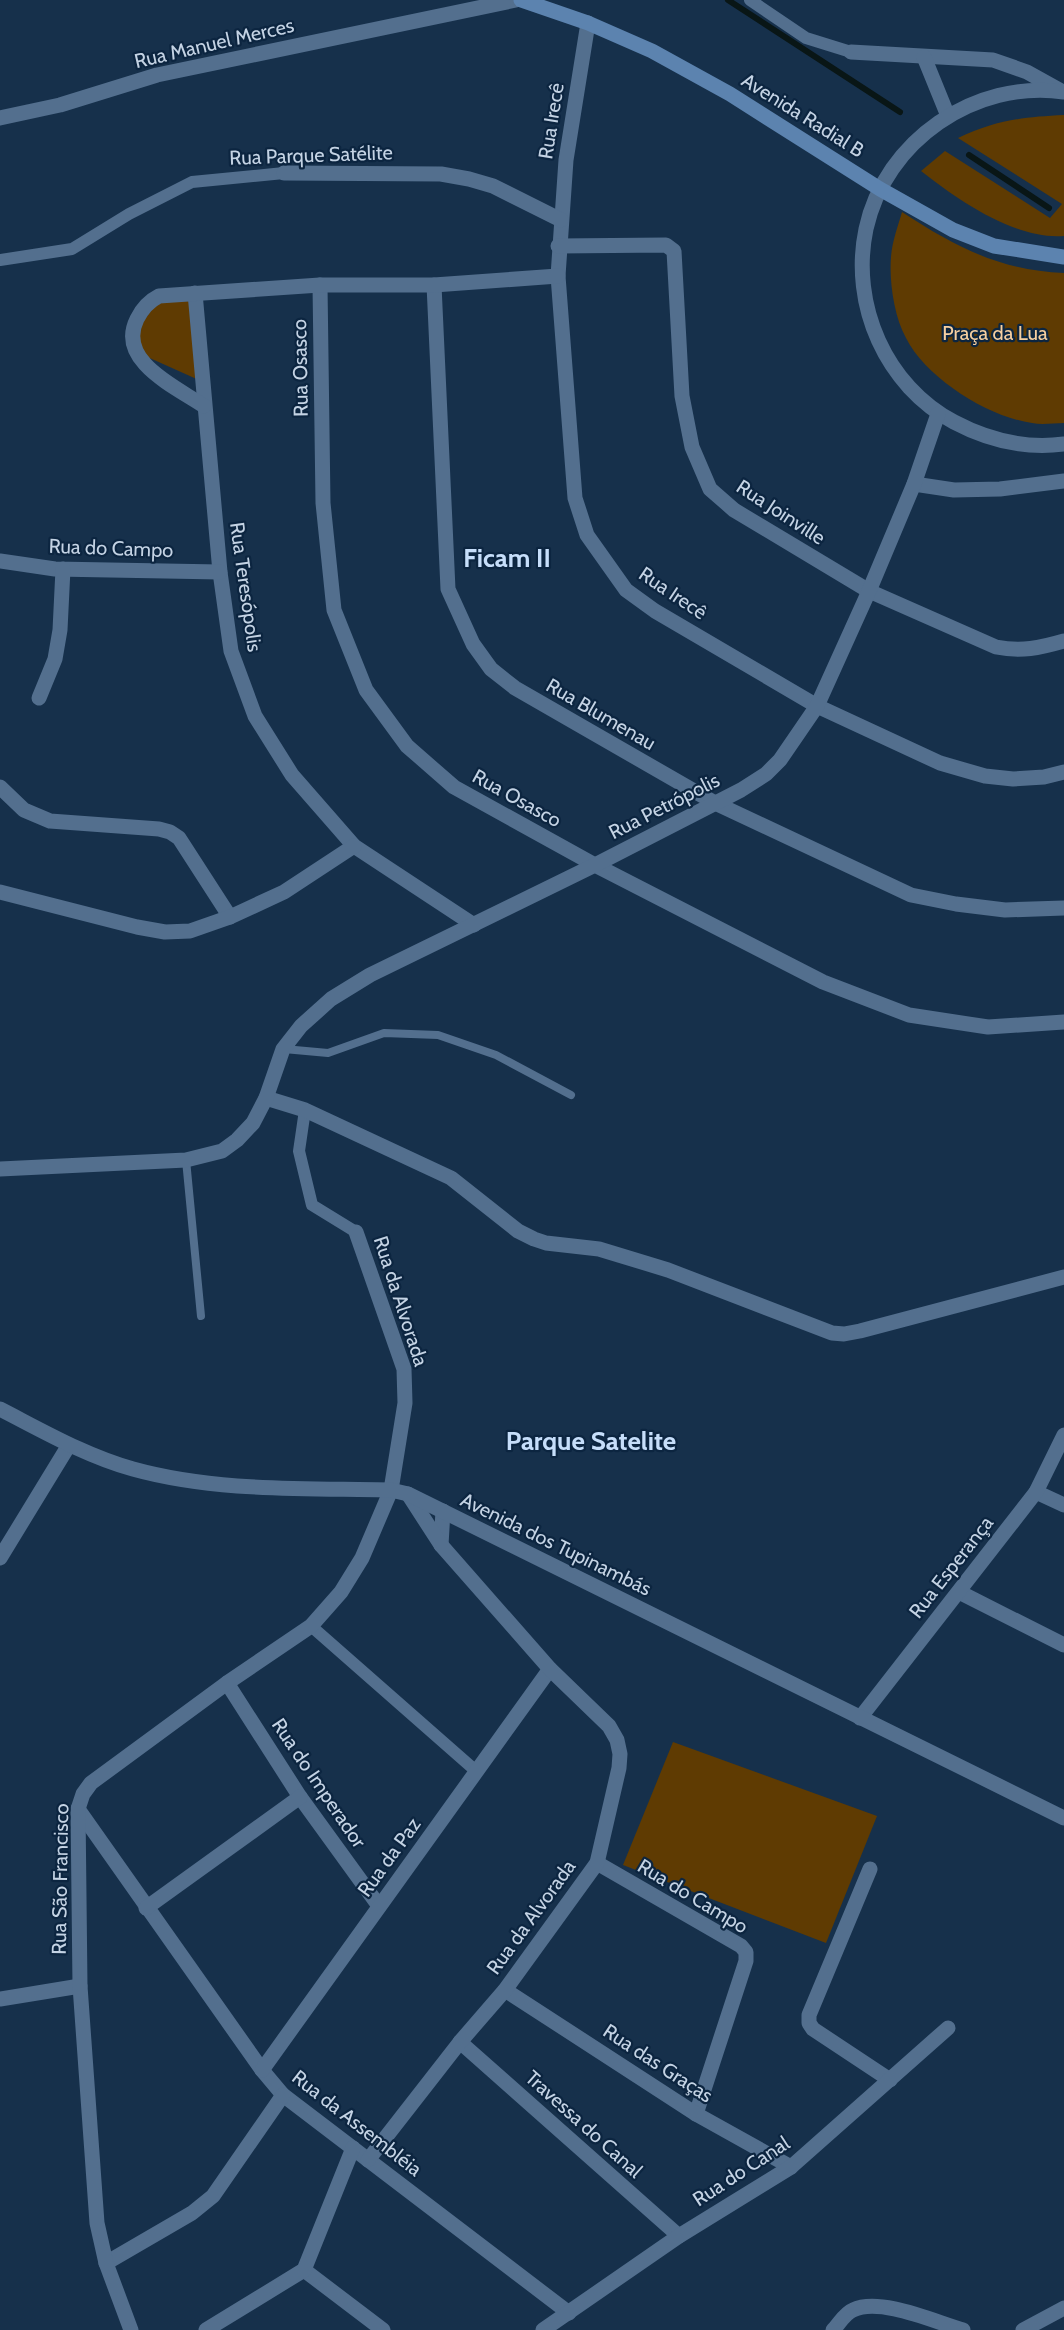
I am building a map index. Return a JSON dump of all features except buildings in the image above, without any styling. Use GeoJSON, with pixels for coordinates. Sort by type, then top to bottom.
{"type":"FeatureCollection","features":[{"type":"Feature","properties":{"kind":"main road","name":"Avenida Radial B"},"geometry":{"type":"LineString","coordinates":[[521,0],[588,23],[652,51],[730,94],[880,189],[953,230],[994,246],[1064,257]]}},
{"type":"Feature","properties":{"kind":"street"},"geometry":{"type":"LineString","coordinates":[[439,16],[451,0]]}},
{"type":"Feature","properties":{"kind":"street","name":"Rua Manuel Merces"},"geometry":{"type":"LineString","coordinates":[[0,118],[60,105],[157,75],[516,0]]}},
{"type":"Feature","properties":{"kind":"street"},"geometry":{"type":"LineString","coordinates":[[750,0],[806,38],[850,52],[993,60],[1027,72],[1062,92]]}},
{"type":"Feature","properties":{"kind":"street","name":"Rua Irecê"},"geometry":{"type":"LineString","coordinates":[[588,23],[566,160],[558,246],[558,276],[575,498],[587,535],[626,590],[655,611],[817,705],[940,763],[985,776],[1013,779],[1044,777],[1064,772]]}},
{"type":"Feature","properties":{"kind":"street"},"geometry":{"type":"LineString","coordinates":[[924,57],[948,116]]}},
{"type":"Feature","properties":{"kind":"street"},"geometry":{"type":"LineString","coordinates":[[1062,92],[1020,91],[979,100],[948,116],[909,146],[880,189],[866,229],[862,271],[868,313],[883,352],[907,386],[938,414],[976,434],[1018,445],[1064,444]]}},
{"type":"Feature","properties":{"kind":"street","name":"Rua Parque Satélite"},"geometry":{"type":"LineString","coordinates":[[0,260],[72,249],[129,214],[192,182],[284,173],[441,174],[469,178],[493,186],[561,220]]}},
{"type":"Feature","properties":{"kind":"street","name":"Rua Joinville"},"geometry":{"type":"LineString","coordinates":[[558,246],[666,245],[674,251],[682,396],[692,447],[710,489],[734,510],[869,591],[996,647],[1017,651],[1035,650],[1064,641]]}},
{"type":"Feature","properties":{"kind":"street"},"geometry":{"type":"LineString","coordinates":[[204,406],[145,366],[137,356],[132,342],[135,322],[147,303],[154,298],[320,285],[434,285],[558,276]]}},
{"type":"Feature","properties":{"kind":"street","name":"Rua Osasco"},"geometry":{"type":"LineString","coordinates":[[320,285],[323,503],[334,610],[366,690],[407,746],[454,787],[595,865],[823,982],[909,1015],[988,1027],[1064,1022]]}},
{"type":"Feature","properties":{"kind":"street","name":"Rua Blumenau"},"geometry":{"type":"LineString","coordinates":[[434,285],[447,589],[473,644],[491,669],[515,688],[715,803],[911,895],[1005,910],[1064,909]]}},
{"type":"Feature","properties":{"kind":"street","name":"Rua Teresópolis"},"geometry":{"type":"LineString","coordinates":[[195,293],[220,572],[231,651],[255,716],[292,776],[354,846],[474,925]]}},
{"type":"Feature","properties":{"kind":"street","name":"Rua Petrópolis"},"geometry":{"type":"LineString","coordinates":[[0,1168],[186,1160],[222,1151],[237,1140],[253,1123],[266,1098],[283,1049],[301,1026],[331,999],[370,975],[595,865],[766,774],[780,760],[817,705],[914,484],[938,414]]}},
{"type":"Feature","properties":{"kind":"street"},"geometry":{"type":"LineString","coordinates":[[914,484],[954,490],[1000,489],[1064,481]]}},
{"type":"Feature","properties":{"kind":"street","name":"Rua do Campo"},"geometry":{"type":"LineString","coordinates":[[0,561],[63,569],[220,572]]}},
{"type":"Feature","properties":{"kind":"street"},"geometry":{"type":"LineString","coordinates":[[39,698],[54,659],[60,630],[63,569]]}},
{"type":"Feature","properties":{"kind":"street"},"geometry":{"type":"LineString","coordinates":[[0,787],[24,810],[50,821],[159,829],[170,832],[179,838],[230,917]]}},
{"type":"Feature","properties":{"kind":"street"},"geometry":{"type":"LineString","coordinates":[[0,891],[115,922],[165,932],[190,931],[230,917],[284,892],[354,846]]}},
{"type":"Feature","properties":{"kind":"street"},"geometry":{"type":"LineString","coordinates":[[266,1098],[305,1110],[451,1178],[518,1231],[534,1239],[546,1243],[599,1250],[668,1270],[832,1333],[844,1334],[860,1331],[1064,1277]]}},
{"type":"Feature","properties":{"kind":"street"},"geometry":{"type":"LineString","coordinates":[[305,1110],[299,1151],[312,1204],[356,1232]]}},
{"type":"Feature","properties":{"kind":"street","name":"Rua da Alvorada"},"geometry":{"type":"LineString","coordinates":[[356,1232],[404,1369],[405,1403],[391,1490]]}},
{"type":"Feature","properties":{"kind":"street","name":"Avenida dos Tupinambás"},"geometry":{"type":"LineString","coordinates":[[0,1409],[69,1445],[131,1469],[171,1478],[222,1486],[391,1490],[408,1494],[1064,1818]]}},
{"type":"Feature","properties":{"kind":"street","name":"Rua Esperança"},"geometry":{"type":"LineString","coordinates":[[860,1718],[1036,1492],[1064,1435]]}},
{"type":"Feature","properties":{"kind":"street"},"geometry":{"type":"LineString","coordinates":[[0,1558],[69,1445]]}},
{"type":"Feature","properties":{"kind":"street","name":"Rua São Francisco"},"geometry":{"type":"LineString","coordinates":[[131,2330],[106,2263],[97,2223],[80,1986],[78,1809],[83,1794],[92,1783],[227,1683],[311,1626],[341,1592],[362,1558],[391,1490]]}},
{"type":"Feature","properties":{"kind":"street"},"geometry":{"type":"LineString","coordinates":[[1036,1492],[1064,1505]]}},
{"type":"Feature","properties":{"kind":"street","name":"Rua da Alvorada"},"geometry":{"type":"LineString","coordinates":[[368,2160],[460,2042],[505,1990],[597,1863],[619,1768],[620,1754],[617,1740],[609,1726],[550,1669],[441,1545],[408,1494]]}},
{"type":"Feature","properties":{"kind":"street"},"geometry":{"type":"LineString","coordinates":[[441,1545],[443,1511]]}},
{"type":"Feature","properties":{"kind":"street"},"geometry":{"type":"LineString","coordinates":[[959,1592],[1064,1645]]}},
{"type":"Feature","properties":{"kind":"street"},"geometry":{"type":"LineString","coordinates":[[311,1626],[476,1771]]}},
{"type":"Feature","properties":{"kind":"street","name":"Rua da Paz"},"geometry":{"type":"LineString","coordinates":[[262,2070],[550,1669]]}},
{"type":"Feature","properties":{"kind":"street","name":"Rua do Imperador"},"geometry":{"type":"LineString","coordinates":[[227,1683],[300,1797],[380,1906]]}},
{"type":"Feature","properties":{"kind":"street"},"geometry":{"type":"LineString","coordinates":[[146,1908],[300,1797]]}},
{"type":"Feature","properties":{"kind":"street","name":"Rua da Assembléia"},"geometry":{"type":"LineString","coordinates":[[78,1809],[262,2070],[283,2095],[568,2313]]}},
{"type":"Feature","properties":{"kind":"street","name":"Rua do Campo"},"geometry":{"type":"LineString","coordinates":[[597,1863],[741,1946],[746,1952],[746,1961],[696,2114]]}},
{"type":"Feature","properties":{"kind":"street"},"geometry":{"type":"LineString","coordinates":[[870,1869],[809,2015],[808,2023],[813,2029],[890,2080]]}},
{"type":"Feature","properties":{"kind":"street"},"geometry":{"type":"LineString","coordinates":[[0,1999],[80,1986]]}},
{"type":"Feature","properties":{"kind":"street","name":"Rua das Graças"},"geometry":{"type":"LineString","coordinates":[[505,1990],[696,2114],[791,2167]]}},
{"type":"Feature","properties":{"kind":"street","name":"Rua do Canal"},"geometry":{"type":"LineString","coordinates":[[543,2330],[679,2236],[791,2167],[948,2028]]}},
{"type":"Feature","properties":{"kind":"street","name":"Travessa do Canal"},"geometry":{"type":"LineString","coordinates":[[460,2042],[679,2236]]}},
{"type":"Feature","properties":{"kind":"street"},"geometry":{"type":"LineString","coordinates":[[106,2263],[192,2213],[213,2196],[283,2095]]}},
{"type":"Feature","properties":{"kind":"street"},"geometry":{"type":"LineString","coordinates":[[206,2330],[304,2270],[353,2148]]}},
{"type":"Feature","properties":{"kind":"street"},"geometry":{"type":"LineString","coordinates":[[304,2270],[373,2327]]}},
{"type":"Feature","properties":{"kind":"street"},"geometry":{"type":"LineString","coordinates":[[833,2330],[851,2310],[868,2306],[885,2307],[963,2330]]}},
{"type":"Feature","properties":{"kind":"street"},"geometry":{"type":"LineString","coordinates":[[1023,2330],[1064,2308]]}},
{"type":"Feature","properties":{"kind":"lane"},"geometry":{"type":"LineString","coordinates":[[283,1049],[328,1053],[384,1033],[438,1035],[495,1056],[571,1095]]}},
{"type":"Feature","properties":{"kind":"lane"},"geometry":{"type":"LineString","coordinates":[[186,1160],[201,1316]]}},
{"type":"Feature","properties":{"kind":"green space"},"geometry":{"type":"Polygon","coordinates":[[[1064,115],[1064,236],[1045,236],[1007,225],[952,194],[921,171],[945,151],[1050,218],[1062,204],[958,138],[1010,120],[1064,115]]]}},
{"type":"Feature","properties":{"kind":"green space","name":"Praça da Lua"},"geometry":{"type":"Polygon","coordinates":[[[902,212],[940,236],[979,255],[1019,267],[1064,273],[1064,423],[1032,423],[997,413],[978,404],[943,381],[915,353],[906,338],[895,309],[892,287],[892,251],[902,212]]]}},
{"type":"Feature","properties":{"kind":"green space"},"geometry":{"type":"Polygon","coordinates":[[[193,296],[201,381],[143,355],[135,333],[160,298],[193,296]]]}},
{"type":"Feature","properties":{"kind":"green space"},"geometry":{"type":"Polygon","coordinates":[[[673,1742],[877,1816],[826,1943],[623,1865],[673,1742]]]}},
{"type":"Feature","properties":{"kind":"waterway"},"geometry":{"type":"LineString","coordinates":[[728,0],[900,112]]}},
{"type":"Feature","properties":{"kind":"waterway"},"geometry":{"type":"LineString","coordinates":[[969,155],[1049,208]]}},
{"type":"Feature","properties":{"kind":"district","name":"Ficam II"},"geometry":{"type":"Point","coordinates":[507,558]}},
{"type":"Feature","properties":{"kind":"district","name":"Parque Satelite"},"geometry":{"type":"Point","coordinates":[591,1441]}}]}
